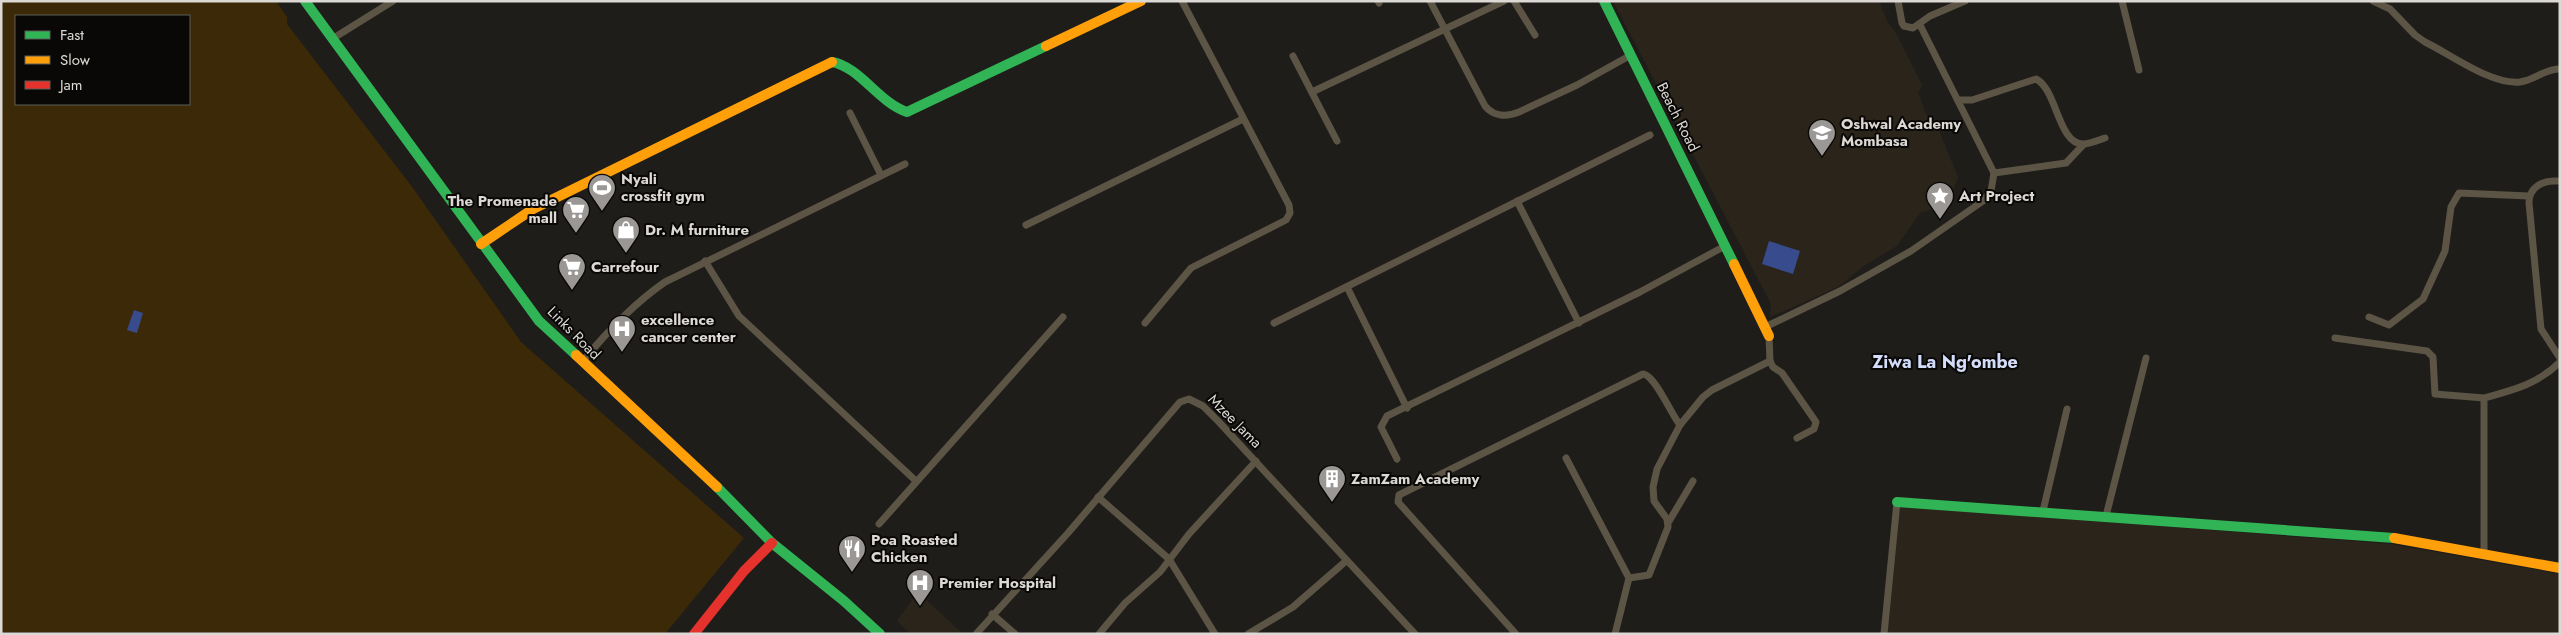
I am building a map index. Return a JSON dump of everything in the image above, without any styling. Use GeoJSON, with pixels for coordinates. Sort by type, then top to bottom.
{"type":"FeatureCollection","features":[{"type":"Feature","properties":{"kind":"main road","name":"Links Road"},"geometry":{"type":"LineString","coordinates":[[306,1],[481,244],[539,321],[702,472],[772,543],[844,601],[880,634]]}},
{"type":"Feature","properties":{"kind":"main road"},"geometry":{"type":"LineString","coordinates":[[481,244],[533,210],[832,62],[845,66],[887,104],[907,112],[1141,1]]}},
{"type":"Feature","properties":{"kind":"main road","name":"Beach Road"},"geometry":{"type":"LineString","coordinates":[[1604,1],[1767,331]]}},
{"type":"Feature","properties":{"kind":"main road"},"geometry":{"type":"LineString","coordinates":[[1897,502],[2387,537],[2560,568]]}},
{"type":"Feature","properties":{"kind":"main road"},"geometry":{"type":"LineString","coordinates":[[694,634],[744,572],[772,543]]}},
{"type":"Feature","properties":{"kind":"street"},"geometry":{"type":"LineString","coordinates":[[332,39],[393,1]]}},
{"type":"Feature","properties":{"kind":"street"},"geometry":{"type":"LineString","coordinates":[[1145,323],[1183,277],[1198,263],[1258,235],[1289,217],[1290,205],[1182,1]]}},
{"type":"Feature","properties":{"kind":"street"},"geometry":{"type":"LineString","coordinates":[[1430,1],[1485,106],[1500,115],[1515,114],[1533,106],[1631,55]]}},
{"type":"Feature","properties":{"kind":"street"},"geometry":{"type":"LineString","coordinates":[[1312,92],[1504,1]]}},
{"type":"Feature","properties":{"kind":"street"},"geometry":{"type":"LineString","coordinates":[[1514,1],[1536,35]]}},
{"type":"Feature","properties":{"kind":"street"},"geometry":{"type":"LineString","coordinates":[[1898,1],[1904,26],[1913,28],[1920,25],[1930,16],[1965,1]]}},
{"type":"Feature","properties":{"kind":"street"},"geometry":{"type":"LineString","coordinates":[[2122,1],[2140,70]]}},
{"type":"Feature","properties":{"kind":"street"},"geometry":{"type":"LineString","coordinates":[[2373,1],[2390,9],[2425,42],[2500,79],[2521,82],[2547,70],[2560,69]]}},
{"type":"Feature","properties":{"kind":"street"},"geometry":{"type":"LineString","coordinates":[[1797,438],[1814,429],[1816,422],[1782,374],[1773,367],[1770,361],[1767,331],[1911,251],[1983,201],[1991,191],[1994,173],[1920,25]]}},
{"type":"Feature","properties":{"kind":"street"},"geometry":{"type":"LineString","coordinates":[[1293,56],[1337,141]]}},
{"type":"Feature","properties":{"kind":"street"},"geometry":{"type":"LineString","coordinates":[[1958,100],[1972,100],[2036,80],[2046,89],[2068,135],[2075,142],[2083,144],[2106,138]]}},
{"type":"Feature","properties":{"kind":"street"},"geometry":{"type":"LineString","coordinates":[[850,113],[881,175]]}},
{"type":"Feature","properties":{"kind":"street"},"geometry":{"type":"LineString","coordinates":[[1026,225],[1243,119]]}},
{"type":"Feature","properties":{"kind":"street"},"geometry":{"type":"LineString","coordinates":[[1274,323],[1650,135]]}},
{"type":"Feature","properties":{"kind":"street"},"geometry":{"type":"LineString","coordinates":[[1994,173],[2066,163],[2083,144]]}},
{"type":"Feature","properties":{"kind":"street"},"geometry":{"type":"LineString","coordinates":[[582,362],[602,337],[650,293],[665,282],[905,164]]}},
{"type":"Feature","properties":{"kind":"street"},"geometry":{"type":"LineString","coordinates":[[2557,181],[2542,183],[2533,189],[2529,196],[2541,329],[2560,358]]}},
{"type":"Feature","properties":{"kind":"street"},"geometry":{"type":"LineString","coordinates":[[2369,317],[2389,325],[2423,299],[2445,251],[2451,208],[2458,193],[2529,196]]}},
{"type":"Feature","properties":{"kind":"street"},"geometry":{"type":"LineString","coordinates":[[1517,201],[1579,323]]}},
{"type":"Feature","properties":{"kind":"street"},"geometry":{"type":"LineString","coordinates":[[1396,459],[1382,425],[1387,416],[1407,408],[1579,323],[1725,246]]}},
{"type":"Feature","properties":{"kind":"street"},"geometry":{"type":"LineString","coordinates":[[705,262],[739,316],[916,480]]}},
{"type":"Feature","properties":{"kind":"street"},"geometry":{"type":"LineString","coordinates":[[1346,287],[1407,408]]}},
{"type":"Feature","properties":{"kind":"street"},"geometry":{"type":"LineString","coordinates":[[878,524],[1063,317]]}},
{"type":"Feature","properties":{"kind":"street"},"geometry":{"type":"LineString","coordinates":[[2335,338],[2427,351],[2433,357],[2435,394],[2484,398],[2528,386],[2540,379],[2560,362]]}},
{"type":"Feature","properties":{"kind":"street"},"geometry":{"type":"LineString","coordinates":[[2106,516],[2146,358]]}},
{"type":"Feature","properties":{"kind":"street"},"geometry":{"type":"LineString","coordinates":[[1668,523],[1654,501],[1653,487],[1656,469],[1680,425],[1698,402],[1712,390],[1770,361]]}},
{"type":"Feature","properties":{"kind":"street"},"geometry":{"type":"LineString","coordinates":[[1516,634],[1398,502],[1399,495],[1643,374],[1650,376],[1654,381],[1671,413],[1680,425]]}},
{"type":"Feature","properties":{"kind":"street"},"geometry":{"type":"LineString","coordinates":[[2484,398],[2484,553]]}},
{"type":"Feature","properties":{"kind":"street","name":"Mzee Jama"},"geometry":{"type":"LineString","coordinates":[[976,634],[1184,399],[1194,400],[1204,406],[1346,562],[1415,634]]}},
{"type":"Feature","properties":{"kind":"street"},"geometry":{"type":"LineString","coordinates":[[2043,511],[2067,409]]}},
{"type":"Feature","properties":{"kind":"street"},"geometry":{"type":"LineString","coordinates":[[1566,458],[1629,578],[1616,634]]}},
{"type":"Feature","properties":{"kind":"street"},"geometry":{"type":"LineString","coordinates":[[1099,634],[1125,602],[1160,572],[1189,534],[1256,461]]}},
{"type":"Feature","properties":{"kind":"street"},"geometry":{"type":"LineString","coordinates":[[1629,578],[1646,576],[1652,571],[1668,523],[1693,481]]}},
{"type":"Feature","properties":{"kind":"street"},"geometry":{"type":"LineString","coordinates":[[1098,496],[1169,560],[1215,634]]}},
{"type":"Feature","properties":{"kind":"street"},"geometry":{"type":"LineString","coordinates":[[1884,634],[1897,502]]}},
{"type":"Feature","properties":{"kind":"street"},"geometry":{"type":"LineString","coordinates":[[1248,634],[1293,608],[1346,562]]}},
{"type":"Feature","properties":{"kind":"street"},"geometry":{"type":"LineString","coordinates":[[992,614],[1015,634]]}},
{"type":"Feature","properties":{"kind":"shaded area"},"geometry":{"type":"Polygon","coordinates":[[[1,1],[276,1],[287,17],[287,24],[413,188],[521,342],[744,538],[665,634],[1,632],[1,1]]]}},
{"type":"Feature","properties":{"kind":"shaded area","name":"Oshwal Academy Mombasa"},"geometry":{"type":"Polygon","coordinates":[[[1613,1],[1879,1],[1888,23],[1895,31],[1922,85],[1918,93],[1927,116],[1935,121],[1958,177],[1948,204],[1920,213],[1897,246],[1865,265],[1838,287],[1770,317],[1771,304],[1613,1]]]}},
{"type":"Feature","properties":{"kind":"shaded area"},"geometry":{"type":"Polygon","coordinates":[[[1899,506],[2390,544],[2560,574],[2560,634],[1886,634],[1899,506]]]}},
{"type":"Feature","properties":{"kind":"shaded area","name":"Premier Hospital"},"geometry":{"type":"Polygon","coordinates":[[[918,592],[963,634],[911,634],[897,621],[918,592]]]}},
{"type":"Feature","properties":{"kind":"water"},"geometry":{"type":"Polygon","coordinates":[[[1769,241],[1800,251],[1793,274],[1762,264],[1769,241]]]}},
{"type":"Feature","properties":{"kind":"water"},"geometry":{"type":"Polygon","coordinates":[[[134,310],[143,313],[137,333],[127,330],[134,310]]]}},
{"type":"Feature","properties":{"kind":"traffic: fast"},"geometry":{"type":"LineString","coordinates":[[305,1],[539,321],[576,355]]}},
{"type":"Feature","properties":{"kind":"traffic: fast"},"geometry":{"type":"LineString","coordinates":[[1604,1],[1734,264]]}},
{"type":"Feature","properties":{"kind":"traffic: fast"},"geometry":{"type":"LineString","coordinates":[[832,62],[842,65],[860,77],[887,101],[907,112],[1046,46]]}},
{"type":"Feature","properties":{"kind":"traffic: fast"},"geometry":{"type":"LineString","coordinates":[[717,487],[772,543],[844,601],[880,634]]}},
{"type":"Feature","properties":{"kind":"traffic: fast"},"geometry":{"type":"LineString","coordinates":[[1897,502],[2394,538]]}},
{"type":"Feature","properties":{"kind":"traffic: slow"},"geometry":{"type":"LineString","coordinates":[[1046,46],[1141,1]]}},
{"type":"Feature","properties":{"kind":"traffic: slow"},"geometry":{"type":"LineString","coordinates":[[481,244],[533,209],[832,62]]}},
{"type":"Feature","properties":{"kind":"traffic: slow"},"geometry":{"type":"LineString","coordinates":[[1734,264],[1769,336]]}},
{"type":"Feature","properties":{"kind":"traffic: slow"},"geometry":{"type":"LineString","coordinates":[[576,355],[717,487]]}},
{"type":"Feature","properties":{"kind":"traffic: slow"},"geometry":{"type":"LineString","coordinates":[[2394,538],[2560,568]]}},
{"type":"Feature","properties":{"kind":"traffic: jam"},"geometry":{"type":"LineString","coordinates":[[694,634],[744,571],[772,543]]}},
{"type":"Feature","properties":{"kind":"place","name":"Oshwal Academy Mombasa"},"geometry":{"type":"Point","coordinates":[1822,157]}},
{"type":"Feature","properties":{"kind":"place","name":"Nyali crossfit gym"},"geometry":{"type":"Point","coordinates":[602,212]}},
{"type":"Feature","properties":{"kind":"place","name":"Art Project"},"geometry":{"type":"Point","coordinates":[1940,220]}},
{"type":"Feature","properties":{"kind":"place","name":"The Promenade mall"},"geometry":{"type":"Point","coordinates":[576,234]}},
{"type":"Feature","properties":{"kind":"place","name":"Dr. M furniture"},"geometry":{"type":"Point","coordinates":[626,254]}},
{"type":"Feature","properties":{"kind":"place","name":"Carrefour"},"geometry":{"type":"Point","coordinates":[572,291]}},
{"type":"Feature","properties":{"kind":"place","name":"excellence cancer center"},"geometry":{"type":"Point","coordinates":[622,353]}},
{"type":"Feature","properties":{"kind":"place","name":"ZamZam Academy"},"geometry":{"type":"Point","coordinates":[1332,503]}},
{"type":"Feature","properties":{"kind":"place","name":"Poa Roasted Chicken"},"geometry":{"type":"Point","coordinates":[852,573]}},
{"type":"Feature","properties":{"kind":"place","name":"Premier Hospital"},"geometry":{"type":"Point","coordinates":[920,607]}},
{"type":"Feature","properties":{"kind":"district","name":"Ziwa La Ng'ombe"},"geometry":{"type":"Point","coordinates":[1945,362]}}]}
